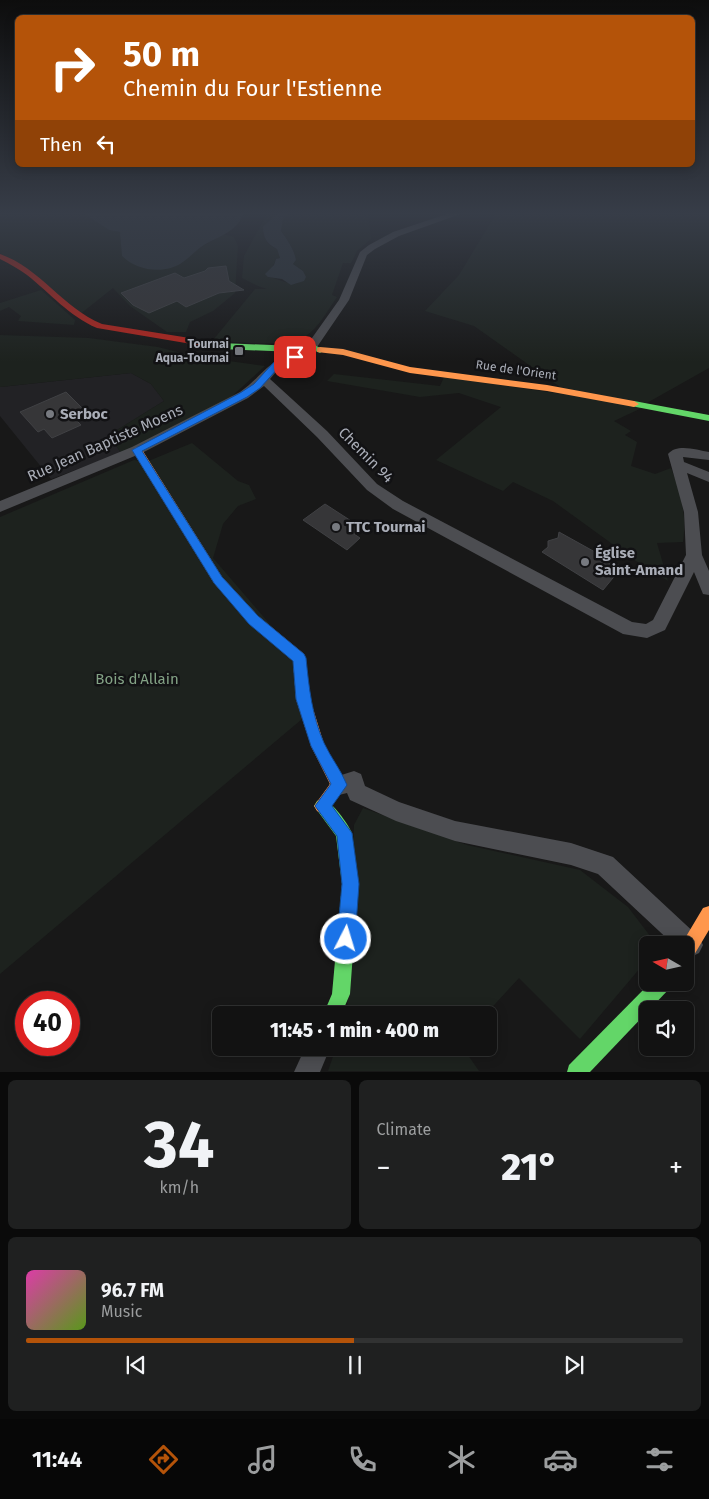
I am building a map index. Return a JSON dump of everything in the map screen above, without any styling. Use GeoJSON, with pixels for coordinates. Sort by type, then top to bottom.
{"type":"FeatureCollection","features":[{"type":"Feature","properties":{"kind":"street"},"geometry":{"type":"LineString","coordinates":[[11,262],[22,268],[65,307],[88,322],[100,326],[223,346],[295,353],[310,360],[320,356],[317,348],[344,300],[360,262]]}},
{"type":"Feature","properties":{"kind":"street","name":"Rue de l'Orient"},"geometry":{"type":"LineString","coordinates":[[295,353],[301,346],[342,351],[390,367],[547,388],[709,418]]}},
{"type":"Feature","properties":{"kind":"street","name":"Rue Jean Baptiste Moens"},"geometry":{"type":"LineString","coordinates":[[0,507],[137,450],[244,395],[264,380],[278,363],[295,353]]}},
{"type":"Feature","properties":{"kind":"street","name":"Chemin 94"},"geometry":{"type":"LineString","coordinates":[[264,380],[308,420],[372,487],[398,505],[629,629],[647,631],[660,625],[694,555]]}},
{"type":"Feature","properties":{"kind":"street"},"geometry":{"type":"LineString","coordinates":[[137,450],[218,580],[254,620],[299,658],[305,706],[318,746],[339,785]]}},
{"type":"Feature","properties":{"kind":"street"},"geometry":{"type":"LineString","coordinates":[[709,456],[679,452],[675,454],[685,486],[690,512],[694,555],[709,589]]}},
{"type":"Feature","properties":{"kind":"street"},"geometry":{"type":"LineString","coordinates":[[677,464],[709,477]]}},
{"type":"Feature","properties":{"kind":"street"},"geometry":{"type":"LineString","coordinates":[[336,1006],[341,994],[350,884],[344,833],[322,806],[339,785],[354,781],[357,794],[396,811],[455,832],[571,854],[605,865],[675,936]]}},
{"type":"Feature","properties":{"kind":"street"},"geometry":{"type":"LineString","coordinates":[[694,939],[709,914]]}},
{"type":"Feature","properties":{"kind":"street"},"geometry":{"type":"LineString","coordinates":[[576,1072],[655,991]]}},
{"type":"Feature","properties":{"kind":"street"},"geometry":{"type":"LineString","coordinates":[[307,1072],[314,1056]]}},
{"type":"Feature","properties":{"kind":"shaded area"},"geometry":{"type":"Polygon","coordinates":[[[130,262],[183,262],[168,269],[160,270],[151,270],[130,262]]]}},
{"type":"Feature","properties":{"kind":"shaded area"},"geometry":{"type":"Polygon","coordinates":[[[275,262],[294,262],[293,264],[303,271],[306,277],[304,281],[291,285],[282,279],[268,277],[265,274],[275,262]]]}},
{"type":"Feature","properties":{"kind":"shaded area"},"geometry":{"type":"Polygon","coordinates":[[[131,373],[151,384],[164,401],[109,435],[121,453],[51,479],[0,416],[0,387],[131,373]]]}},
{"type":"Feature","properties":{"kind":"green space"},"geometry":{"type":"Polygon","coordinates":[[[12,262],[237,262],[235,293],[213,311],[190,322],[186,332],[167,332],[130,306],[113,288],[79,315],[12,262]]]}},
{"type":"Feature","properties":{"kind":"green space"},"geometry":{"type":"Polygon","coordinates":[[[243,262],[275,262],[268,277],[296,284],[303,271],[293,264],[294,262],[351,262],[343,263],[332,295],[337,297],[319,323],[306,336],[288,342],[247,343],[213,340],[255,289],[267,289],[242,278],[243,262]]]}},
{"type":"Feature","properties":{"kind":"green space"},"geometry":{"type":"Polygon","coordinates":[[[467,262],[709,262],[709,368],[645,404],[560,387],[474,326],[425,311],[459,275],[467,262]]]}},
{"type":"Feature","properties":{"kind":"green space"},"geometry":{"type":"Polygon","coordinates":[[[41,290],[75,320],[74,325],[18,321],[21,316],[9,307],[0,311],[0,303],[41,290]]]}},
{"type":"Feature","properties":{"kind":"green space"},"geometry":{"type":"Polygon","coordinates":[[[0,335],[89,338],[158,347],[193,356],[265,366],[230,398],[121,453],[109,435],[164,401],[151,384],[131,373],[0,387],[0,335]]]}},
{"type":"Feature","properties":{"kind":"green space"},"geometry":{"type":"Polygon","coordinates":[[[334,374],[440,386],[444,377],[646,406],[614,421],[631,431],[625,435],[637,442],[631,466],[655,474],[671,468],[678,486],[684,513],[683,542],[657,543],[668,581],[633,559],[553,501],[513,482],[503,491],[436,460],[501,407],[459,393],[420,397],[327,381],[334,374]]]}},
{"type":"Feature","properties":{"kind":"green space","name":"Bois d'Allain"},"geometry":{"type":"Polygon","coordinates":[[[192,443],[238,481],[249,485],[256,499],[238,506],[223,524],[213,558],[299,658],[308,714],[0,974],[0,517],[134,460],[146,462],[192,443]]]}},
{"type":"Feature","properties":{"kind":"green space"},"geometry":{"type":"Polygon","coordinates":[[[363,808],[467,845],[580,870],[628,907],[650,936],[639,936],[639,969],[580,1039],[519,978],[493,1006],[347,1006],[354,825],[363,808]]]}},
{"type":"Feature","properties":{"kind":"green space"},"geometry":{"type":"Polygon","coordinates":[[[333,1056],[469,1056],[479,1071],[328,1071],[333,1056]]]}},
{"type":"Feature","properties":{"kind":"building"},"geometry":{"type":"Polygon","coordinates":[[[226,266],[229,281],[244,290],[219,293],[186,307],[177,301],[149,313],[133,305],[121,293],[175,273],[184,278],[205,271],[208,268],[226,266]]]}},
{"type":"Feature","properties":{"kind":"building","name":"Serboc"},"geometry":{"type":"Polygon","coordinates":[[[66,392],[85,411],[73,417],[81,425],[52,438],[44,429],[38,432],[20,412],[66,392]]]}},
{"type":"Feature","properties":{"kind":"building","name":"TTC Tournai"},"geometry":{"type":"Polygon","coordinates":[[[325,504],[359,526],[354,530],[357,532],[354,534],[360,538],[347,550],[303,520],[325,504]]]}},
{"type":"Feature","properties":{"kind":"building","name":"Église Saint-Amand"},"geometry":{"type":"Polygon","coordinates":[[[559,532],[622,567],[603,590],[542,552],[548,547],[548,541],[558,538],[559,532]]]}},
{"type":"Feature","properties":{"kind":"traffic: fast"},"geometry":{"type":"LineString","coordinates":[[221,346],[295,349],[309,345],[320,350]]}},
{"type":"Feature","properties":{"kind":"traffic: fast"},"geometry":{"type":"LineString","coordinates":[[634,404],[709,418]]}},
{"type":"Feature","properties":{"kind":"traffic: fast"},"geometry":{"type":"LineString","coordinates":[[322,806],[344,833],[350,884],[341,994],[336,1006]]}},
{"type":"Feature","properties":{"kind":"traffic: fast"},"geometry":{"type":"LineString","coordinates":[[576,1072],[655,991]]}},
{"type":"Feature","properties":{"kind":"traffic: slow"},"geometry":{"type":"LineString","coordinates":[[320,350],[343,352],[410,370],[547,388],[634,404]]}},
{"type":"Feature","properties":{"kind":"traffic: slow"},"geometry":{"type":"LineString","coordinates":[[137,450],[218,580],[254,620],[299,658],[303,699],[318,746],[339,785],[322,806]]}},
{"type":"Feature","properties":{"kind":"traffic: slow"},"geometry":{"type":"LineString","coordinates":[[694,939],[709,914]]}},
{"type":"Feature","properties":{"kind":"traffic: jam"},"geometry":{"type":"LineString","coordinates":[[12,262],[31,275],[68,308],[88,321],[100,326],[221,346]]}},
{"type":"Feature","properties":{"kind":"place","name":"Tournai Aqua-Tournai"},"geometry":{"type":"Point","coordinates":[239,351]}},
{"type":"Feature","properties":{"kind":"place","name":"Serboc"},"geometry":{"type":"Point","coordinates":[50,414]}},
{"type":"Feature","properties":{"kind":"place","name":"TTC Tournai"},"geometry":{"type":"Point","coordinates":[336,527]}},
{"type":"Feature","properties":{"kind":"place","name":"Église Saint-Amand"},"geometry":{"type":"Point","coordinates":[585,562]}},
{"type":"Feature","properties":{"kind":"route"},"geometry":{"type":"LineString","coordinates":[[295,357],[278,363],[264,380],[244,395],[137,450],[218,580],[254,620],[299,658],[303,699],[318,746],[339,785],[322,806],[344,833],[350,884],[346,939]]}}]}
